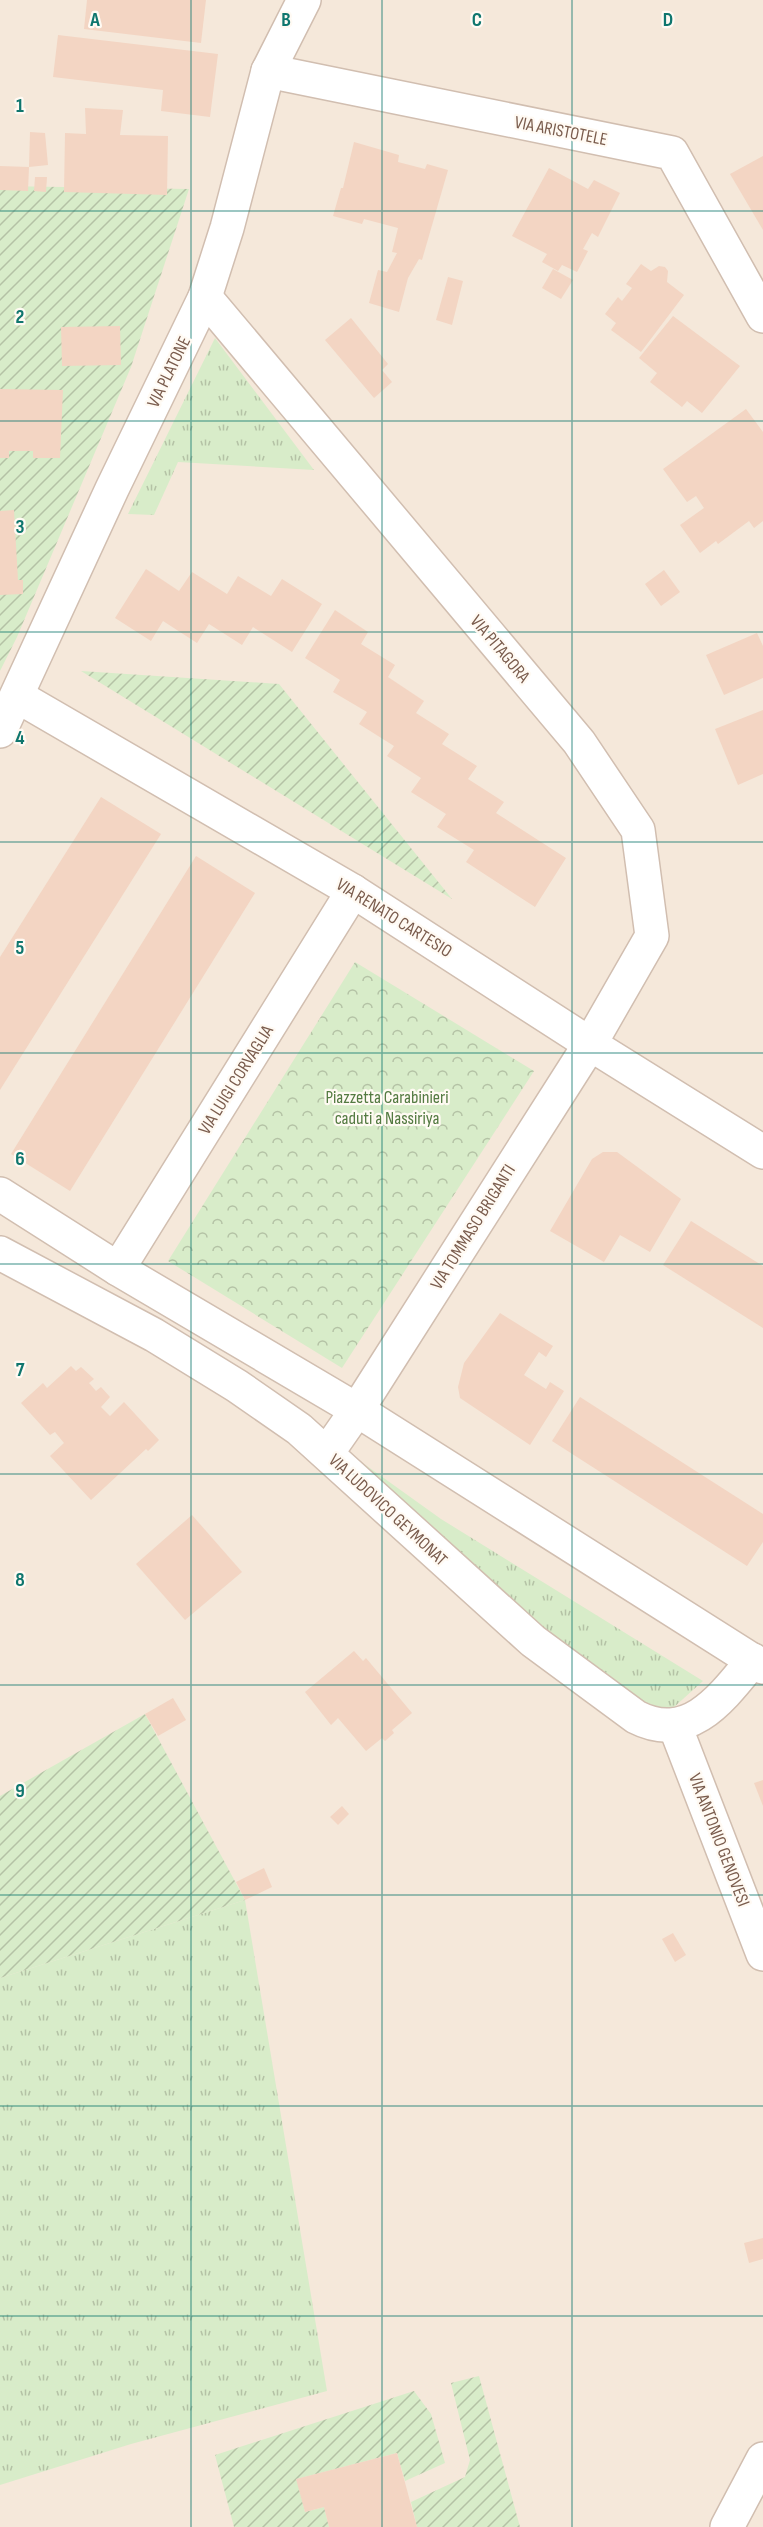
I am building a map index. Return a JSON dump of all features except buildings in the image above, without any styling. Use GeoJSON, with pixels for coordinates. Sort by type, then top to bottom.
{"type":"FeatureCollection","features":[{"type":"Feature","properties":{"kind":"street","name":"VIA PLATONE"},"geometry":{"type":"LineString","coordinates":[[0,732],[112,489],[205,297],[227,228],[268,72],[304,0]]}},
{"type":"Feature","properties":{"kind":"street","name":"VIA ARISTOTELE"},"geometry":{"type":"LineString","coordinates":[[268,72],[672,153],[763,316]]}},
{"type":"Feature","properties":{"kind":"street","name":"VIA PITAGORA"},"geometry":{"type":"LineString","coordinates":[[205,297],[579,742],[638,830],[652,936],[590,1044]]}},
{"type":"Feature","properties":{"kind":"street","name":"VIA RENATO CARTESIO"},"geometry":{"type":"LineString","coordinates":[[17,696],[353,891],[763,1152]]}},
{"type":"Feature","properties":{"kind":"street","name":"VIA LUIGI CORVAGLIA"},"geometry":{"type":"LineString","coordinates":[[118,1269],[353,891]]}},
{"type":"Feature","properties":{"kind":"street","name":"VIA TOMMASO BRIGANTI"},"geometry":{"type":"LineString","coordinates":[[327,1454],[590,1044]]}},
{"type":"Feature","properties":{"kind":"street"},"geometry":{"type":"LineString","coordinates":[[0,1194],[118,1269],[357,1410],[758,1664],[695,1718],[675,1726]]}},
{"type":"Feature","properties":{"kind":"street","name":"VIA LUDOVICO GEYMONAT"},"geometry":{"type":"LineString","coordinates":[[0,1252],[154,1335],[228,1380],[299,1429],[533,1641],[636,1718],[652,1725],[675,1726]]}},
{"type":"Feature","properties":{"kind":"street","name":"VIA ANTONIO GENOVESI"},"geometry":{"type":"LineString","coordinates":[[675,1726],[763,1954]]}},
{"type":"Feature","properties":{"kind":"street"},"geometry":{"type":"LineString","coordinates":[[727,2527],[763,2459]]}},
{"type":"Feature","properties":{"kind":"shaded area"},"geometry":{"type":"Polygon","coordinates":[[[0,0],[763,0],[763,2527],[0,2527],[0,0]]]}},
{"type":"Feature","properties":{"kind":"green space"},"geometry":{"type":"Polygon","coordinates":[[[0,186],[189,189],[131,367],[17,637],[0,671],[0,186]]]}},
{"type":"Feature","properties":{"kind":"green space"},"geometry":{"type":"Polygon","coordinates":[[[215,338],[314,470],[178,462],[154,515],[128,514],[215,338]]]}},
{"type":"Feature","properties":{"kind":"green space"},"geometry":{"type":"Polygon","coordinates":[[[81,671],[279,684],[452,899],[81,671]]]}},
{"type":"Feature","properties":{"kind":"green space","name":"Piazzetta Carabinieri caduti a Nassiriya"},"geometry":{"type":"Polygon","coordinates":[[[355,962],[534,1071],[342,1368],[168,1261],[355,962]]]}},
{"type":"Feature","properties":{"kind":"green space"},"geometry":{"type":"Polygon","coordinates":[[[360,1461],[441,1519],[703,1681],[673,1708],[645,1708],[546,1638],[358,1471],[360,1461]]]}},
{"type":"Feature","properties":{"kind":"green space"},"geometry":{"type":"Polygon","coordinates":[[[145,1714],[245,1900],[0,1978],[0,1796],[145,1714]]]}},
{"type":"Feature","properties":{"kind":"green space"},"geometry":{"type":"Polygon","coordinates":[[[245,1900],[327,2391],[131,2444],[0,2485],[0,1978],[245,1900]]]}},
{"type":"Feature","properties":{"kind":"green space"},"geometry":{"type":"Polygon","coordinates":[[[479,2376],[520,2527],[417,2527],[411,2502],[465,2477],[470,2460],[451,2383],[479,2376]]]}},
{"type":"Feature","properties":{"kind":"green space"},"geometry":{"type":"Polygon","coordinates":[[[414,2391],[431,2414],[445,2463],[405,2481],[397,2453],[297,2479],[305,2512],[324,2507],[329,2527],[234,2527],[215,2455],[414,2391]]]}}]}
